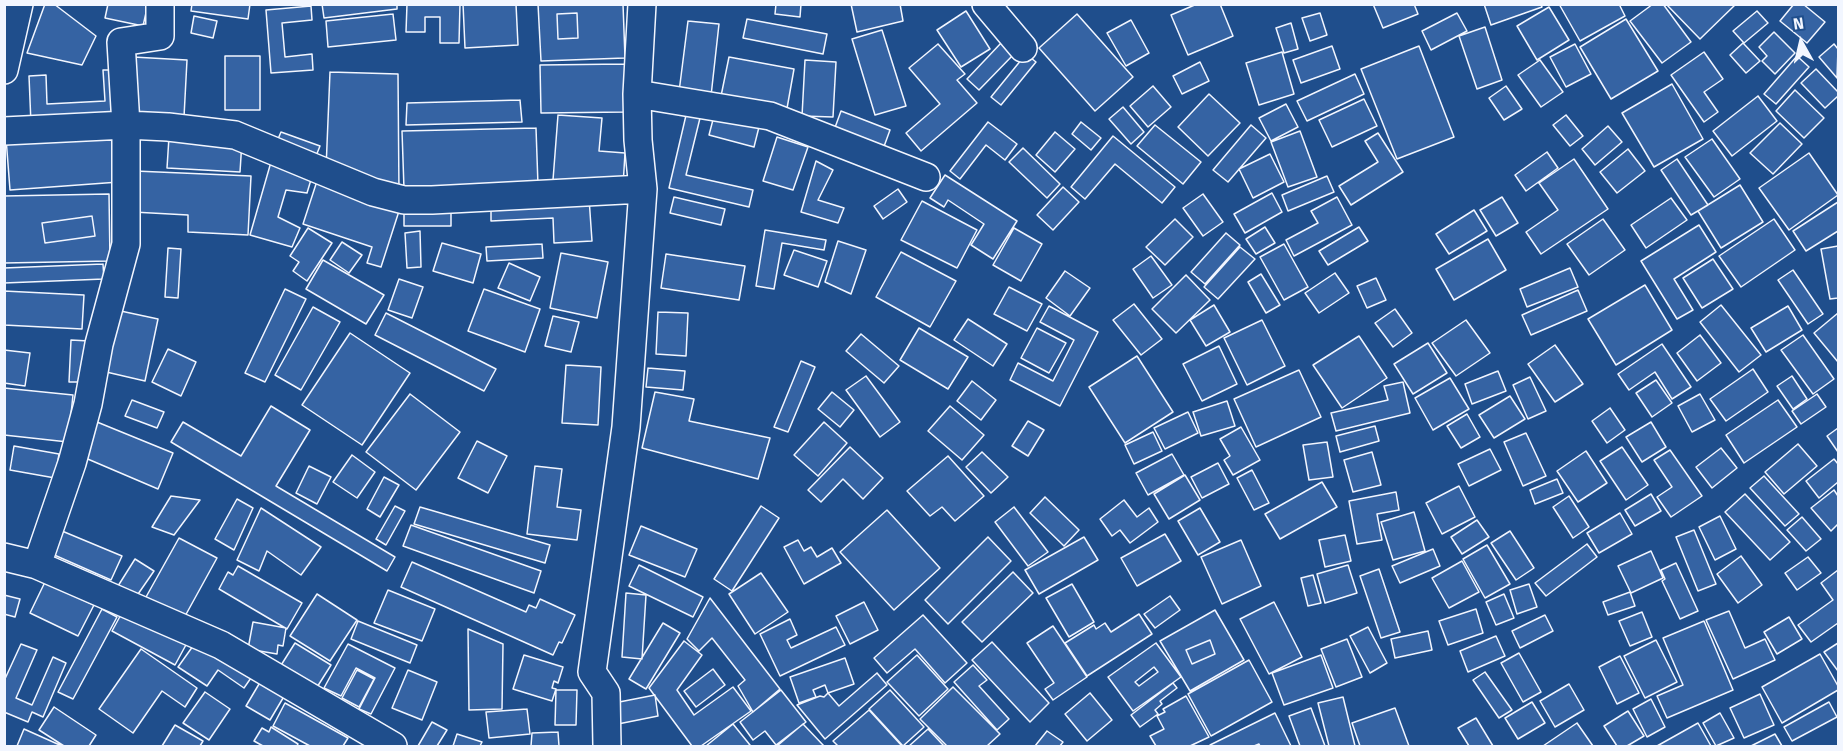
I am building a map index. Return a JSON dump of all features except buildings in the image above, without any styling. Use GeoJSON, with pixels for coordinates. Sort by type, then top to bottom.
{"type":"FeatureCollection","features":[{"type":"Feature","properties":{"kind":"street"},"geometry":{"type":"LineString","coordinates":[[37,565],[72,463],[88,404],[99,344],[126,244],[126,124],[121,42],[160,36],[160,4]]}},
{"type":"Feature","properties":{"kind":"street"},"geometry":{"type":"LineString","coordinates":[[607,747],[606,693],[592,672],[626,427],[643,189],[638,140],[637,94],[642,4]]}},
{"type":"Feature","properties":{"kind":"street"},"geometry":{"type":"LineString","coordinates":[[986,4],[1023,48]]}},
{"type":"Feature","properties":{"kind":"street"},"geometry":{"type":"LineString","coordinates":[[4,70],[13,13]]}},
{"type":"Feature","properties":{"kind":"street"},"geometry":{"type":"LineString","coordinates":[[637,94],[770,116],[926,177]]}},
{"type":"Feature","properties":{"kind":"street"},"geometry":{"type":"LineString","coordinates":[[4,131],[126,124],[236,135],[373,192],[404,200],[643,189]]}},
{"type":"Feature","properties":{"kind":"street"},"geometry":{"type":"LineString","coordinates":[[4,557],[37,565],[221,645],[393,747]]}}]}
